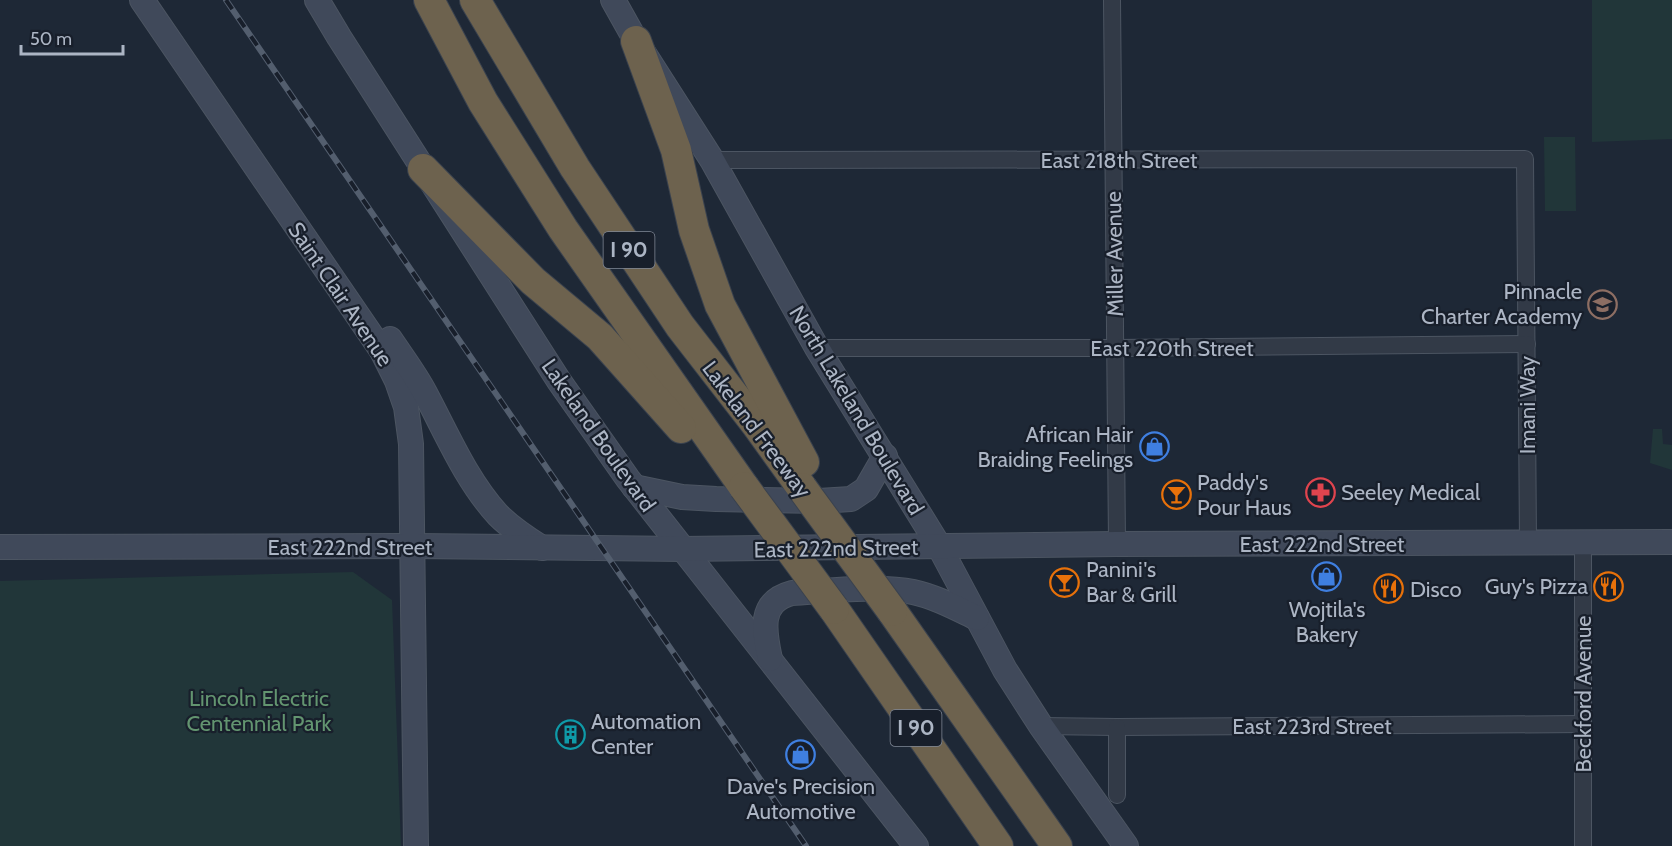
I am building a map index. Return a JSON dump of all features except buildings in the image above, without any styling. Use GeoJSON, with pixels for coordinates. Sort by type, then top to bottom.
{"type":"FeatureCollection","features":[{"type":"Feature","properties":{"kind":"highway","name":"Lakeland Freeway"},"geometry":{"type":"LineString","coordinates":[[429,0],[483,102],[563,229],[744,487],[834,609],[998,846]]}},
{"type":"Feature","properties":{"kind":"highway","name":"Lakeland Freeway"},"geometry":{"type":"LineString","coordinates":[[475,0],[575,168],[680,326],[756,424],[810,488]]}},
{"type":"Feature","properties":{"kind":"highway"},"geometry":{"type":"LineString","coordinates":[[636,41],[676,150],[694,230],[720,305],[781,422],[810,488]]}},
{"type":"Feature","properties":{"kind":"highway"},"geometry":{"type":"LineString","coordinates":[[423,169],[534,281],[600,337],[702,451],[744,487]]}},
{"type":"Feature","properties":{"kind":"highway","name":"I 90"},"geometry":{"type":"LineString","coordinates":[[810,488],[892,611],[1057,846]]}},
{"type":"Feature","properties":{"kind":"street","name":"Saint Clair Avenue"},"geometry":{"type":"LineString","coordinates":[[142,0],[382,351],[397,381],[406,407],[411,444],[416,846]]}},
{"type":"Feature","properties":{"kind":"street","name":"Lakeland Boulevard"},"geometry":{"type":"LineString","coordinates":[[317,0],[559,381],[634,488],[916,846]]}},
{"type":"Feature","properties":{"kind":"street","name":"North Lakeland Boulevard"},"geometry":{"type":"LineString","coordinates":[[614,0],[636,41],[712,160],[817,348],[939,546],[1005,670],[1041,726],[1126,846]]}},
{"type":"Feature","properties":{"kind":"street","name":"Miller Avenue"},"geometry":{"type":"LineString","coordinates":[[1112,0],[1117,544]]}},
{"type":"Feature","properties":{"kind":"street","name":"East 218th Street"},"geometry":{"type":"LineString","coordinates":[[712,160],[1525,159]]}},
{"type":"Feature","properties":{"kind":"street","name":"Imani Way"},"geometry":{"type":"LineString","coordinates":[[1525,159],[1528,543]]}},
{"type":"Feature","properties":{"kind":"street"},"geometry":{"type":"LineString","coordinates":[[343,295],[372,312],[414,375],[454,449],[485,498],[514,530],[542,548]]}},
{"type":"Feature","properties":{"kind":"street","name":"East 220th Street"},"geometry":{"type":"LineString","coordinates":[[817,348],[1527,344]]}},
{"type":"Feature","properties":{"kind":"street"},"geometry":{"type":"LineString","coordinates":[[634,488],[682,497],[716,499],[819,501],[851,499],[866,489],[885,456]]}},
{"type":"Feature","properties":{"kind":"street","name":"East 222nd Street"},"geometry":{"type":"LineString","coordinates":[[0,547],[413,546],[682,549],[1117,544],[1672,542]]}},
{"type":"Feature","properties":{"kind":"street","name":"Beckford Avenue"},"geometry":{"type":"LineString","coordinates":[[1583,543],[1583,846]]}},
{"type":"Feature","properties":{"kind":"street"},"geometry":{"type":"LineString","coordinates":[[770,660],[765,630],[766,618],[774,602],[792,593],[861,590],[911,591],[940,600],[977,618]]}},
{"type":"Feature","properties":{"kind":"street","name":"East 223rd Street"},"geometry":{"type":"LineString","coordinates":[[1041,726],[1583,724]]}},
{"type":"Feature","properties":{"kind":"street"},"geometry":{"type":"LineString","coordinates":[[1117,727],[1117,795]]}},
{"type":"Feature","properties":{"kind":"green space"},"geometry":{"type":"Polygon","coordinates":[[[1592,0],[1672,0],[1672,139],[1592,142],[1592,0]]]}},
{"type":"Feature","properties":{"kind":"green space"},"geometry":{"type":"Polygon","coordinates":[[[1544,137],[1575,137],[1576,211],[1545,211],[1544,137]]]}},
{"type":"Feature","properties":{"kind":"green space"},"geometry":{"type":"Polygon","coordinates":[[[1653,429],[1662,429],[1663,444],[1672,445],[1672,470],[1650,463],[1653,429]]]}},
{"type":"Feature","properties":{"kind":"green space","name":"Lincoln Electric Centennial Park"},"geometry":{"type":"Polygon","coordinates":[[[353,572],[392,600],[401,846],[0,846],[0,581],[353,572]]]}},
{"type":"Feature","properties":{"kind":"railway"},"geometry":{"type":"LineString","coordinates":[[226,0],[806,846]]}},
{"type":"Feature","properties":{"kind":"place","name":"Pinnacle Charter Academy"},"geometry":{"type":"Point","coordinates":[1603,304]}},
{"type":"Feature","properties":{"kind":"place","name":"African Hair Braiding Feelings"},"geometry":{"type":"Point","coordinates":[1154,447]}},
{"type":"Feature","properties":{"kind":"place","name":"Seeley Medical"},"geometry":{"type":"Point","coordinates":[1320,492]}},
{"type":"Feature","properties":{"kind":"place","name":"Paddy's Pour Haus"},"geometry":{"type":"Point","coordinates":[1176,495]}},
{"type":"Feature","properties":{"kind":"place","name":"Wojtila's Bakery"},"geometry":{"type":"Point","coordinates":[1327,577]}},
{"type":"Feature","properties":{"kind":"place","name":"Panini's Bar & Grill"},"geometry":{"type":"Point","coordinates":[1065,582]}},
{"type":"Feature","properties":{"kind":"place","name":"Guy's Pizza"},"geometry":{"type":"Point","coordinates":[1609,586]}},
{"type":"Feature","properties":{"kind":"place","name":"Disco"},"geometry":{"type":"Point","coordinates":[1389,589]}},
{"type":"Feature","properties":{"kind":"place","name":"Automation Center"},"geometry":{"type":"Point","coordinates":[570,734]}},
{"type":"Feature","properties":{"kind":"place","name":"Dave's Precision Automotive"},"geometry":{"type":"Point","coordinates":[801,754]}}]}
